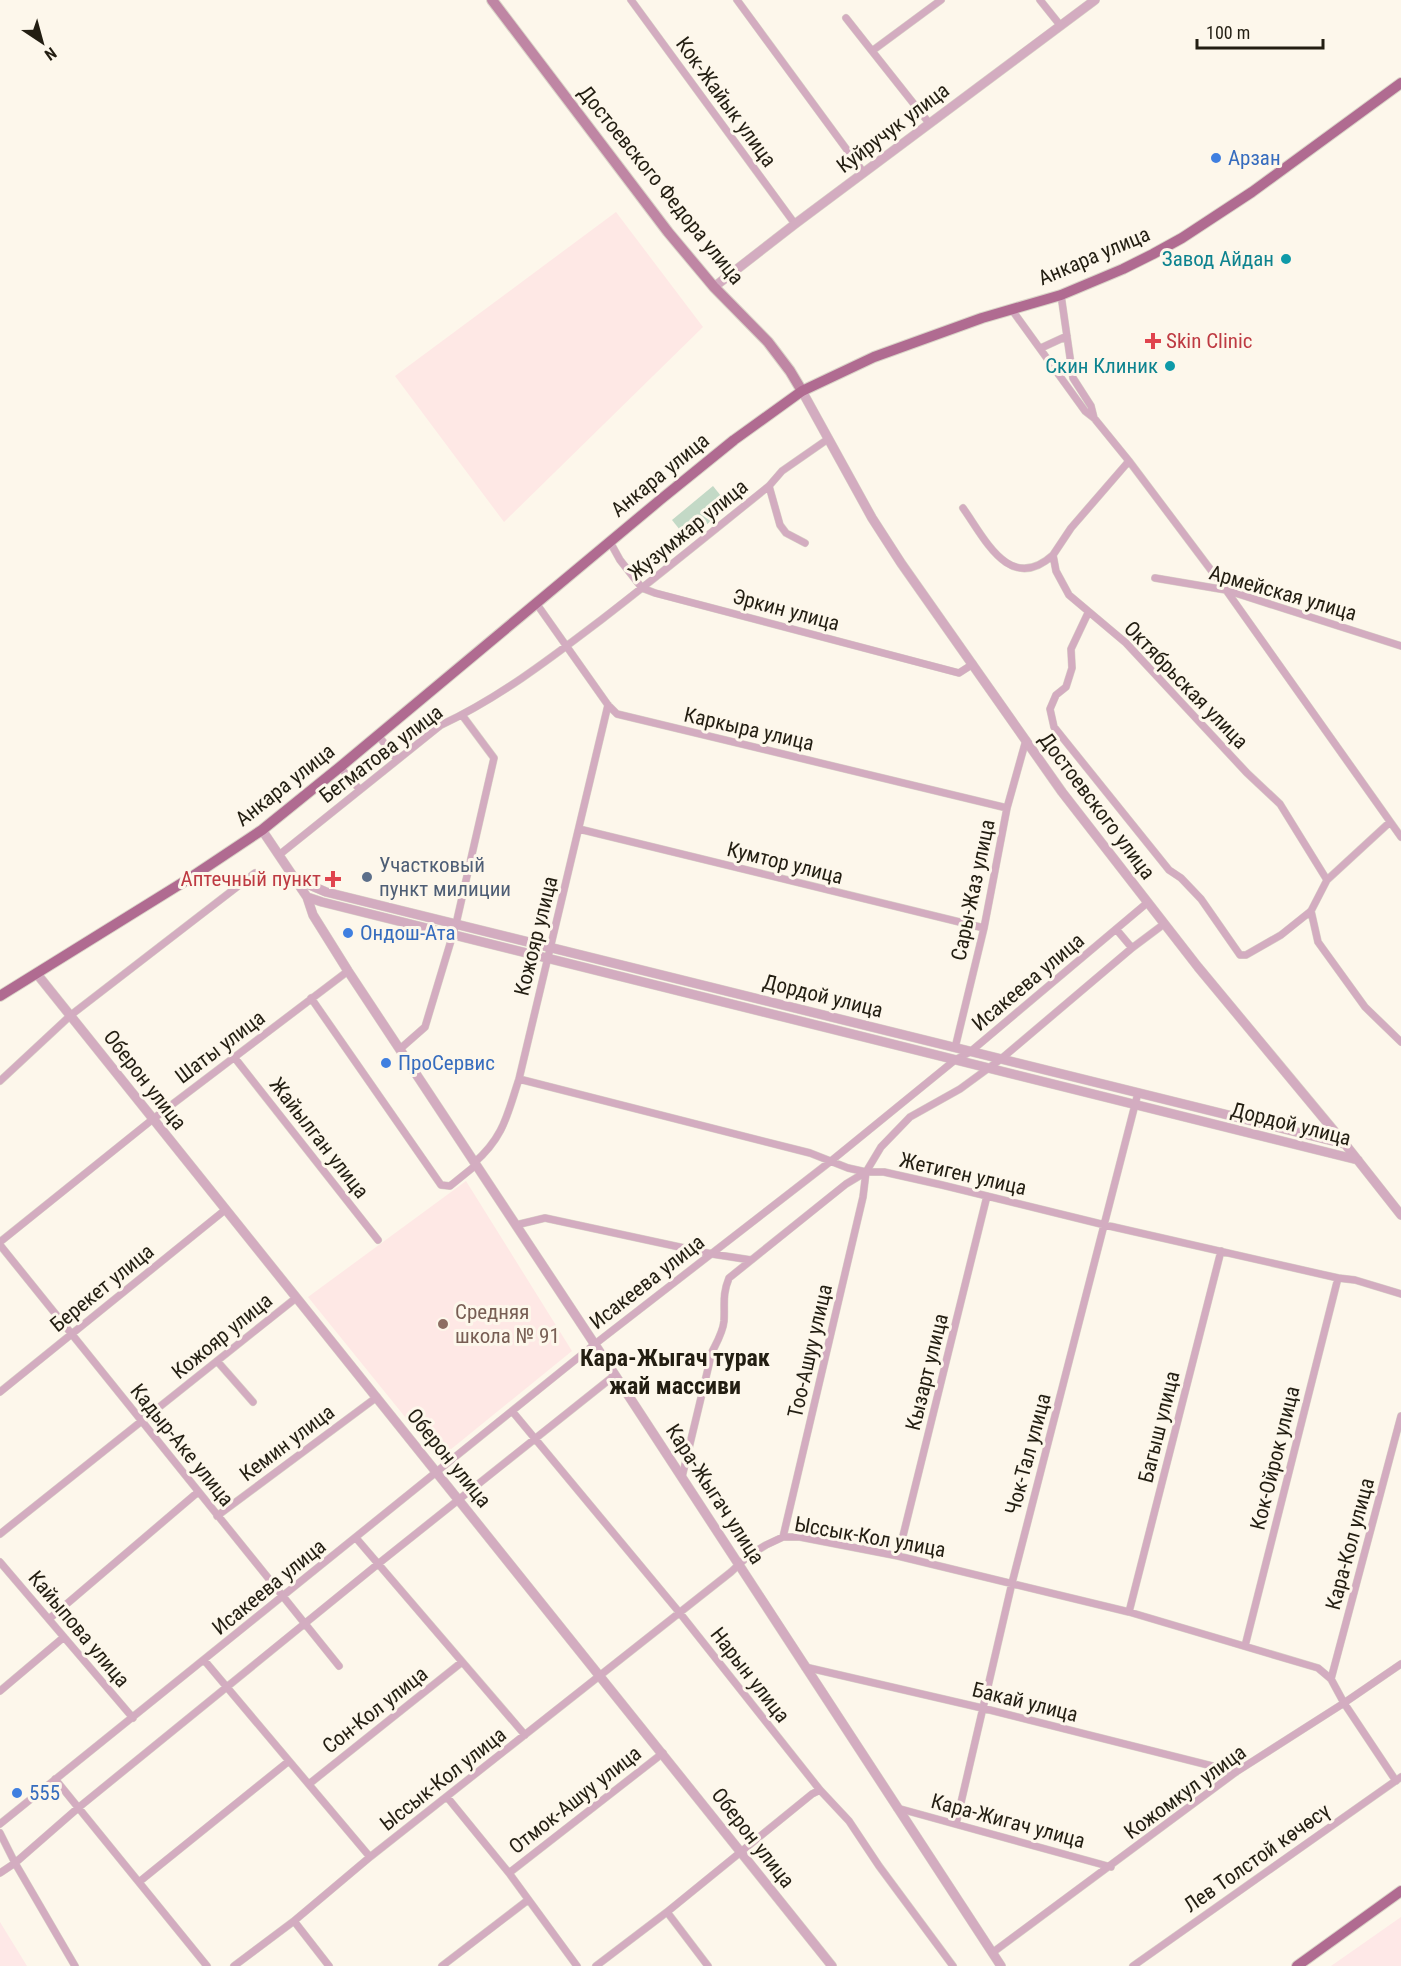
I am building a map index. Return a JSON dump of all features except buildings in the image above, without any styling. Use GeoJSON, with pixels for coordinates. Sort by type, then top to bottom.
{"type":"FeatureCollection","features":[{"type":"Feature","properties":{"kind":"main road","name":"Достоевского Федора улица"},"geometry":{"type":"LineString","coordinates":[[492,0],[660,223],[714,287],[768,342],[790,371],[802,392]]}},
{"type":"Feature","properties":{"kind":"main road","name":"Анкара улица"},"geometry":{"type":"LineString","coordinates":[[0,996],[190,878],[262,830],[734,440],[802,392],[874,357],[982,318],[1061,295],[1123,269],[1182,238],[1252,192],[1401,83]]}},
{"type":"Feature","properties":{"kind":"main road"},"geometry":{"type":"LineString","coordinates":[[1297,1966],[1401,1891]]}},
{"type":"Feature","properties":{"kind":"street","name":"Кок-Жайык улица"},"geometry":{"type":"LineString","coordinates":[[631,0],[795,224]]}},
{"type":"Feature","properties":{"kind":"street"},"geometry":{"type":"LineString","coordinates":[[737,0],[864,173]]}},
{"type":"Feature","properties":{"kind":"street"},"geometry":{"type":"LineString","coordinates":[[1040,0],[1060,26]]}},
{"type":"Feature","properties":{"kind":"street","name":"Куйручук улица"},"geometry":{"type":"LineString","coordinates":[[714,287],[928,123],[1095,0]]}},
{"type":"Feature","properties":{"kind":"street"},"geometry":{"type":"LineString","coordinates":[[872,51],[938,1]]}},
{"type":"Feature","properties":{"kind":"street"},"geometry":{"type":"LineString","coordinates":[[846,18],[928,123]]}},
{"type":"Feature","properties":{"kind":"street"},"geometry":{"type":"LineString","coordinates":[[1061,295],[1073,378],[1091,406],[1094,418]]}},
{"type":"Feature","properties":{"kind":"street"},"geometry":{"type":"LineString","coordinates":[[1012,310],[1085,411],[1094,418],[1129,461],[1226,590],[1401,837]]}},
{"type":"Feature","properties":{"kind":"street"},"geometry":{"type":"LineString","coordinates":[[1041,348],[1067,336]]}},
{"type":"Feature","properties":{"kind":"street","name":"Достоевского улица"},"geometry":{"type":"LineString","coordinates":[[802,392],[872,518],[901,563],[1062,792],[1147,903],[1326,1120],[1401,1215]]}},
{"type":"Feature","properties":{"kind":"street","name":"Жузумжар улица"},"geometry":{"type":"LineString","coordinates":[[567,646],[769,486],[782,471],[828,439]]}},
{"type":"Feature","properties":{"kind":"street"},"geometry":{"type":"LineString","coordinates":[[963,508],[996,556],[1012,566],[1030,570],[1042,565],[1053,555],[1071,528],[1129,461]]}},
{"type":"Feature","properties":{"kind":"street"},"geometry":{"type":"LineString","coordinates":[[769,486],[780,525],[786,533],[805,543]]}},
{"type":"Feature","properties":{"kind":"street"},"geometry":{"type":"LineString","coordinates":[[610,542],[620,560],[642,588]]}},
{"type":"Feature","properties":{"kind":"street","name":"Октябрьская улица"},"geometry":{"type":"LineString","coordinates":[[1053,555],[1056,571],[1069,595],[1126,643],[1247,773],[1280,804],[1327,880]]}},
{"type":"Feature","properties":{"kind":"street","name":"Армейская улица"},"geometry":{"type":"LineString","coordinates":[[1155,578],[1226,590],[1401,646]]}},
{"type":"Feature","properties":{"kind":"street","name":"Эркин улица"},"geometry":{"type":"LineString","coordinates":[[642,588],[959,673],[974,664]]}},
{"type":"Feature","properties":{"kind":"street","name":"Каркыра улица"},"geometry":{"type":"LineString","coordinates":[[536,603],[608,705],[617,714],[1007,808]]}},
{"type":"Feature","properties":{"kind":"street"},"geometry":{"type":"LineString","coordinates":[[1088,613],[1071,649],[1072,668],[1066,687],[1056,695],[1050,709],[1054,727],[1169,870],[1201,899],[1240,955],[1246,955],[1281,936],[1311,912],[1327,880],[1390,822]]}},
{"type":"Feature","properties":{"kind":"street","name":"Бегматова улица"},"geometry":{"type":"LineString","coordinates":[[279,855],[441,725],[507,688],[567,646]]}},
{"type":"Feature","properties":{"kind":"street","name":"Кожояр улица"},"geometry":{"type":"LineString","coordinates":[[311,998],[441,1185],[450,1186],[491,1149],[504,1126],[519,1079],[608,705]]}},
{"type":"Feature","properties":{"kind":"street"},"geometry":{"type":"LineString","coordinates":[[400,1049],[425,1027],[454,935],[494,758],[462,715]]}},
{"type":"Feature","properties":{"kind":"street"},"geometry":{"type":"LineString","coordinates":[[378,735],[397,760]]}},
{"type":"Feature","properties":{"kind":"street","name":"Сары-Жаз улица"},"geometry":{"type":"LineString","coordinates":[[955,1048],[984,928],[1007,808],[1026,740]]}},
{"type":"Feature","properties":{"kind":"street"},"geometry":{"type":"LineString","coordinates":[[340,767],[360,790]]}},
{"type":"Feature","properties":{"kind":"street","name":"Кумтор улица"},"geometry":{"type":"LineString","coordinates":[[579,829],[984,928]]}},
{"type":"Feature","properties":{"kind":"street","name":"Кара-Жыгач улица"},"geometry":{"type":"LineString","coordinates":[[262,830],[307,897],[311,910],[348,971],[595,1344],[1001,1966]]}},
{"type":"Feature","properties":{"kind":"street"},"geometry":{"type":"LineString","coordinates":[[0,1081],[71,1015],[255,873]]}},
{"type":"Feature","properties":{"kind":"street","name":"Дордой улица"},"geometry":{"type":"LineString","coordinates":[[295,879],[326,892],[1345,1144]]}},
{"type":"Feature","properties":{"kind":"street","name":"Дордой улица"},"geometry":{"type":"LineString","coordinates":[[307,897],[1358,1160]]}},
{"type":"Feature","properties":{"kind":"street"},"geometry":{"type":"LineString","coordinates":[[311,910],[322,902]]}},
{"type":"Feature","properties":{"kind":"street","name":"Исакеева улица"},"geometry":{"type":"LineString","coordinates":[[0,1824],[595,1344],[831,1161],[955,1060],[970,1052],[1147,903]]}},
{"type":"Feature","properties":{"kind":"street"},"geometry":{"type":"LineString","coordinates":[[1311,912],[1318,942],[1365,1007],[1401,1042]]}},
{"type":"Feature","properties":{"kind":"street","name":"Исакеева улица"},"geometry":{"type":"LineString","coordinates":[[682,1477],[712,1352],[724,1321],[722,1302],[729,1278],[846,1184],[866,1172],[881,1146],[910,1117],[960,1089],[1001,1059],[1132,948],[1164,924]]}},
{"type":"Feature","properties":{"kind":"street"},"geometry":{"type":"LineString","coordinates":[[1116,929],[1132,948]]}},
{"type":"Feature","properties":{"kind":"street","name":"Шаты улица"},"geometry":{"type":"LineString","coordinates":[[0,1243],[153,1119],[348,971]]}},
{"type":"Feature","properties":{"kind":"street","name":"Оберон улица"},"geometry":{"type":"LineString","coordinates":[[38,974],[832,1966]]}},
{"type":"Feature","properties":{"kind":"street","name":"Жайылган улица"},"geometry":{"type":"LineString","coordinates":[[234,1057],[378,1240]]}},
{"type":"Feature","properties":{"kind":"street","name":"Жетиген улица"},"geometry":{"type":"LineString","coordinates":[[519,1079],[810,1153],[866,1172],[884,1172],[1105,1225],[1355,1280],[1401,1294]]}},
{"type":"Feature","properties":{"kind":"street","name":"Чок-Тал улица"},"geometry":{"type":"LineString","coordinates":[[956,1824],[1012,1583],[1138,1093]]}},
{"type":"Feature","properties":{"kind":"street"},"geometry":{"type":"LineString","coordinates":[[1316,1138],[1324,1134],[1326,1120]]}},
{"type":"Feature","properties":{"kind":"street"},"geometry":{"type":"LineString","coordinates":[[1333,1154],[1345,1144]]}},
{"type":"Feature","properties":{"kind":"street","name":"Тоо-Ашуу улица"},"geometry":{"type":"LineString","coordinates":[[783,1537],[863,1197],[866,1172]]}},
{"type":"Feature","properties":{"kind":"street","name":"Кызарт улица"},"geometry":{"type":"LineString","coordinates":[[898,1556],[987,1196]]}},
{"type":"Feature","properties":{"kind":"street","name":"Берекет улица"},"geometry":{"type":"LineString","coordinates":[[0,1392],[225,1210]]}},
{"type":"Feature","properties":{"kind":"street"},"geometry":{"type":"LineString","coordinates":[[516,1225],[545,1218],[712,1254],[751,1260]]}},
{"type":"Feature","properties":{"kind":"street","name":"Кадыр-Аке улица"},"geometry":{"type":"LineString","coordinates":[[0,1243],[71,1335],[339,1666]]}},
{"type":"Feature","properties":{"kind":"street","name":"Багыш улица"},"geometry":{"type":"LineString","coordinates":[[1129,1612],[1221,1251]]}},
{"type":"Feature","properties":{"kind":"street","name":"Кок-Ойрок улица"},"geometry":{"type":"LineString","coordinates":[[1245,1646],[1338,1278]]}},
{"type":"Feature","properties":{"kind":"street","name":"Кожояр улица"},"geometry":{"type":"LineString","coordinates":[[0,1534],[296,1298]]}},
{"type":"Feature","properties":{"kind":"street"},"geometry":{"type":"LineString","coordinates":[[217,1361],[253,1402]]}},
{"type":"Feature","properties":{"kind":"street"},"geometry":{"type":"LineString","coordinates":[[0,1873],[378,1564],[615,1375]]}},
{"type":"Feature","properties":{"kind":"street","name":"Кемин улица"},"geometry":{"type":"LineString","coordinates":[[217,1516],[376,1397]]}},
{"type":"Feature","properties":{"kind":"street","name":"Нарын улица"},"geometry":{"type":"LineString","coordinates":[[512,1411],[679,1612],[820,1790],[849,1821],[879,1866],[953,1966]]}},
{"type":"Feature","properties":{"kind":"street","name":"Кара-Кол улица"},"geometry":{"type":"LineString","coordinates":[[1331,1679],[1401,1416]]}},
{"type":"Feature","properties":{"kind":"street"},"geometry":{"type":"LineString","coordinates":[[49,1619],[198,1492]]}},
{"type":"Feature","properties":{"kind":"street","name":"Ыссык-Кол улица"},"geometry":{"type":"LineString","coordinates":[[234,1966],[294,1921],[370,1857],[748,1556],[783,1537],[800,1537],[898,1556],[1129,1612],[1318,1668],[1331,1679]]}},
{"type":"Feature","properties":{"kind":"street"},"geometry":{"type":"LineString","coordinates":[[356,1538],[525,1735]]}},
{"type":"Feature","properties":{"kind":"street","name":"Кайыпова улица"},"geometry":{"type":"LineString","coordinates":[[0,1562],[133,1718]]}},
{"type":"Feature","properties":{"kind":"street"},"geometry":{"type":"LineString","coordinates":[[0,1691],[64,1636]]}},
{"type":"Feature","properties":{"kind":"street"},"geometry":{"type":"LineString","coordinates":[[204,1660],[370,1857]]}},
{"type":"Feature","properties":{"kind":"street","name":"Сон-Кол улица"},"geometry":{"type":"LineString","coordinates":[[309,1784],[462,1662]]}},
{"type":"Feature","properties":{"kind":"street","name":"Кожомкул улица"},"geometry":{"type":"LineString","coordinates":[[992,1953],[1236,1772],[1344,1704],[1401,1664]]}},
{"type":"Feature","properties":{"kind":"street","name":"Бакай улица"},"geometry":{"type":"LineString","coordinates":[[805,1667],[982,1708],[1236,1772]]}},
{"type":"Feature","properties":{"kind":"street"},"geometry":{"type":"LineString","coordinates":[[1331,1679],[1344,1704],[1398,1779]]}},
{"type":"Feature","properties":{"kind":"street","name":"Отмок-Ашуу улица"},"geometry":{"type":"LineString","coordinates":[[508,1873],[663,1753]]}},
{"type":"Feature","properties":{"kind":"street"},"geometry":{"type":"LineString","coordinates":[[139,1882],[289,1761]]}},
{"type":"Feature","properties":{"kind":"street"},"geometry":{"type":"LineString","coordinates":[[55,1779],[207,1966]]}},
{"type":"Feature","properties":{"kind":"street","name":"Лев Толстой көчөсү"},"geometry":{"type":"LineString","coordinates":[[1133,1966],[1398,1779]]}},
{"type":"Feature","properties":{"kind":"street"},"geometry":{"type":"LineString","coordinates":[[596,1966],[820,1790]]}},
{"type":"Feature","properties":{"kind":"street"},"geometry":{"type":"LineString","coordinates":[[447,1797],[508,1873],[577,1966]]}},
{"type":"Feature","properties":{"kind":"street","name":"Кара-Жигач улица"},"geometry":{"type":"LineString","coordinates":[[897,1808],[1110,1866]]}},
{"type":"Feature","properties":{"kind":"street"},"geometry":{"type":"LineString","coordinates":[[0,1833],[75,1966]]}},
{"type":"Feature","properties":{"kind":"street"},"geometry":{"type":"LineString","coordinates":[[442,1966],[528,1900]]}},
{"type":"Feature","properties":{"kind":"street"},"geometry":{"type":"LineString","coordinates":[[667,1912],[708,1966]]}},
{"type":"Feature","properties":{"kind":"street"},"geometry":{"type":"LineString","coordinates":[[294,1921],[329,1966]]}},
{"type":"Feature","properties":{"kind":"shaded area"},"geometry":{"type":"Polygon","coordinates":[[[616,212],[703,327],[504,522],[395,376],[616,212]]]}},
{"type":"Feature","properties":{"kind":"shaded area","name":"Средняя школа № 91"},"geometry":{"type":"Polygon","coordinates":[[[466,1181],[572,1351],[439,1459],[308,1297],[466,1181]]]}},
{"type":"Feature","properties":{"kind":"shaded area"},"geometry":{"type":"Polygon","coordinates":[[[1401,1917],[1401,1966],[1331,1966],[1401,1917]]]}},
{"type":"Feature","properties":{"kind":"shaded area"},"geometry":{"type":"Polygon","coordinates":[[[0,1922],[27,1966],[0,1966],[0,1922]]]}},
{"type":"Feature","properties":{"kind":"green space"},"geometry":{"type":"Polygon","coordinates":[[[713,486],[729,506],[688,540],[672,520],[713,486]]]}},
{"type":"Feature","properties":{"kind":"place","name":"Арзан"},"geometry":{"type":"Point","coordinates":[1216,158]}},
{"type":"Feature","properties":{"kind":"place","name":"Завод Айдан"},"geometry":{"type":"Point","coordinates":[1286,259]}},
{"type":"Feature","properties":{"kind":"place","name":"Skin Clinic"},"geometry":{"type":"Point","coordinates":[1153,341]}},
{"type":"Feature","properties":{"kind":"place","name":"Скин Клиник"},"geometry":{"type":"Point","coordinates":[1170,366]}},
{"type":"Feature","properties":{"kind":"place","name":"Участковый пункт милиции"},"geometry":{"type":"Point","coordinates":[367,877]}},
{"type":"Feature","properties":{"kind":"place","name":"Аптечный пункт"},"geometry":{"type":"Point","coordinates":[333,879]}},
{"type":"Feature","properties":{"kind":"place","name":"Ондош-Ата"},"geometry":{"type":"Point","coordinates":[348,933]}},
{"type":"Feature","properties":{"kind":"place","name":"ПроСервис"},"geometry":{"type":"Point","coordinates":[386,1063]}},
{"type":"Feature","properties":{"kind":"place","name":"Средняя школа № 91"},"geometry":{"type":"Point","coordinates":[443,1324]}},
{"type":"Feature","properties":{"kind":"place","name":"555"},"geometry":{"type":"Point","coordinates":[17,1793]}},
{"type":"Feature","properties":{"kind":"district","name":"Кара-Жыгач турак жай массиви"},"geometry":{"type":"Point","coordinates":[675,1372]}}]}
